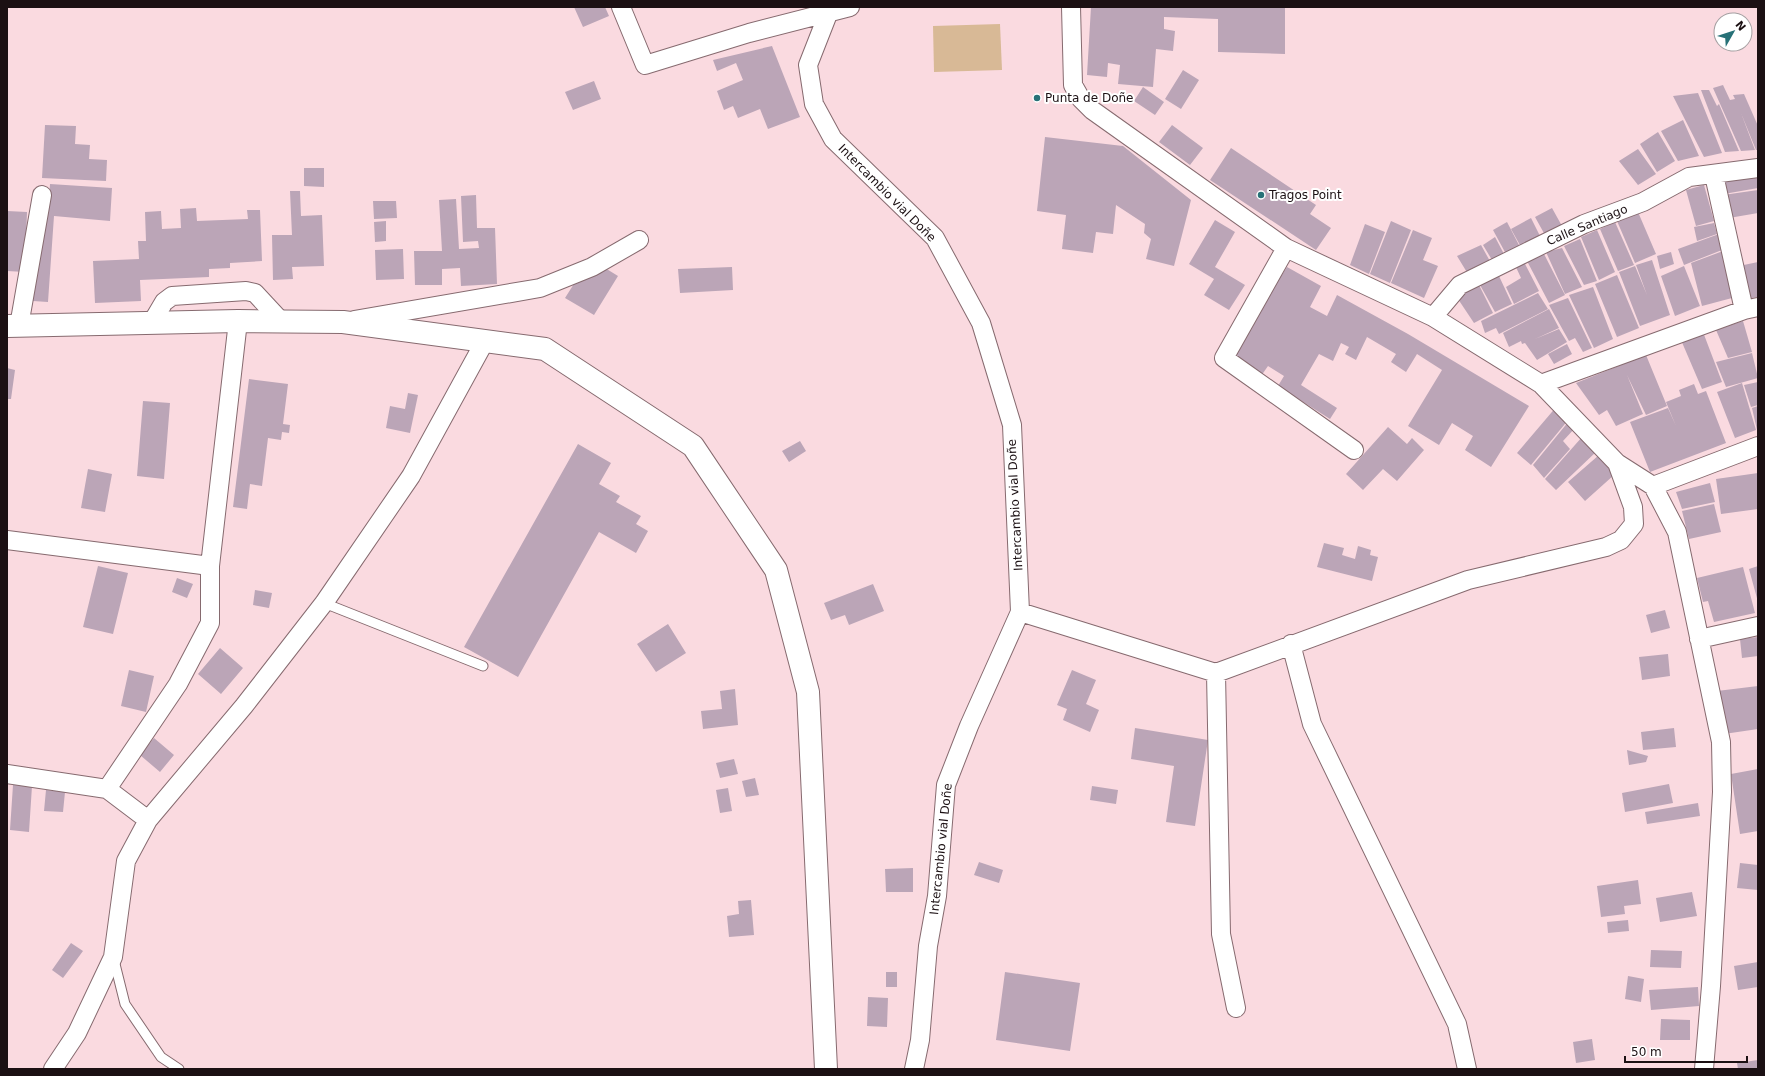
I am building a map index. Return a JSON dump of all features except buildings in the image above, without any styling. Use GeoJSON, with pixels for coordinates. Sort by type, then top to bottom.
{"type":"FeatureCollection","features":[{"type":"Feature","properties":{"kind":"highway"},"geometry":{"type":"LineString","coordinates":[[13,326],[238,321],[343,322],[545,349],[693,446],[776,570],[808,692],[826,1069]]}},
{"type":"Feature","properties":{"kind":"street"},"geometry":{"type":"LineString","coordinates":[[621,7],[645,65],[750,34],[850,7]]}},
{"type":"Feature","properties":{"kind":"street"},"geometry":{"type":"LineString","coordinates":[[1071,7],[1073,85],[1081,99],[1092,110],[1286,248],[1433,318],[1541,384],[1617,463],[1653,486],[1677,532],[1721,742],[1722,792],[1711,986],[1704,1069]]}},
{"type":"Feature","properties":{"kind":"street","name":"Intercambio vial Doñe"},"geometry":{"type":"LineString","coordinates":[[828,14],[808,65],[814,104],[833,139],[935,238],[981,322],[1012,425],[1020,612],[969,726],[946,785],[936,896],[928,946],[920,1040],[914,1069]]}},
{"type":"Feature","properties":{"kind":"street","name":"Calle Santiago"},"geometry":{"type":"LineString","coordinates":[[1433,318],[1460,285],[1584,224],[1643,202],[1689,177],[1714,175],[1758,168]]}},
{"type":"Feature","properties":{"kind":"street"},"geometry":{"type":"LineString","coordinates":[[1541,384],[1751,308],[1714,175]]}},
{"type":"Feature","properties":{"kind":"street"},"geometry":{"type":"LineString","coordinates":[[13,326],[42,195]]}},
{"type":"Feature","properties":{"kind":"street"},"geometry":{"type":"LineString","coordinates":[[343,322],[540,288],[592,267],[639,240]]}},
{"type":"Feature","properties":{"kind":"street"},"geometry":{"type":"LineString","coordinates":[[1286,248],[1224,358],[1354,450]]}},
{"type":"Feature","properties":{"kind":"street"},"geometry":{"type":"LineString","coordinates":[[150,324],[164,302],[172,296],[246,291],[254,293],[281,321]]}},
{"type":"Feature","properties":{"kind":"street"},"geometry":{"type":"LineString","coordinates":[[107,789],[178,684],[210,623],[210,566],[238,321]]}},
{"type":"Feature","properties":{"kind":"street"},"geometry":{"type":"LineString","coordinates":[[53,1069],[77,1033],[113,957],[126,861],[148,820],[244,706],[324,603],[411,476],[485,341]]}},
{"type":"Feature","properties":{"kind":"street"},"geometry":{"type":"LineString","coordinates":[[1653,486],[1758,446]]}},
{"type":"Feature","properties":{"kind":"street"},"geometry":{"type":"LineString","coordinates":[[1020,612],[1216,673],[1291,644],[1468,580],[1606,547],[1621,540],[1634,524],[1633,507],[1617,463]]}},
{"type":"Feature","properties":{"kind":"street"},"geometry":{"type":"LineString","coordinates":[[7,540],[210,566]]}},
{"type":"Feature","properties":{"kind":"street"},"geometry":{"type":"LineString","coordinates":[[1699,639],[1758,626]]}},
{"type":"Feature","properties":{"kind":"street"},"geometry":{"type":"LineString","coordinates":[[1291,644],[1312,724],[1457,1024],[1467,1069]]}},
{"type":"Feature","properties":{"kind":"street"},"geometry":{"type":"LineString","coordinates":[[1216,673],[1221,934],[1236,1008]]}},
{"type":"Feature","properties":{"kind":"street"},"geometry":{"type":"LineString","coordinates":[[7,774],[107,789],[148,820]]}},
{"type":"Feature","properties":{"kind":"lane"},"geometry":{"type":"LineString","coordinates":[[324,603],[483,666]]}},
{"type":"Feature","properties":{"kind":"lane"},"geometry":{"type":"LineString","coordinates":[[113,957],[125,1004],[161,1057],[179,1069]]}},
{"type":"Feature","properties":{"kind":"shaded area"},"geometry":{"type":"Polygon","coordinates":[[[1000,24],[1002,70],[934,72],[933,26],[1000,24]]]}},
{"type":"Feature","properties":{"kind":"place","name":"Punta de Doñe"},"geometry":{"type":"Point","coordinates":[1037,98]}},
{"type":"Feature","properties":{"kind":"place","name":"Tragos Point"},"geometry":{"type":"Point","coordinates":[1261,195]}}]}
